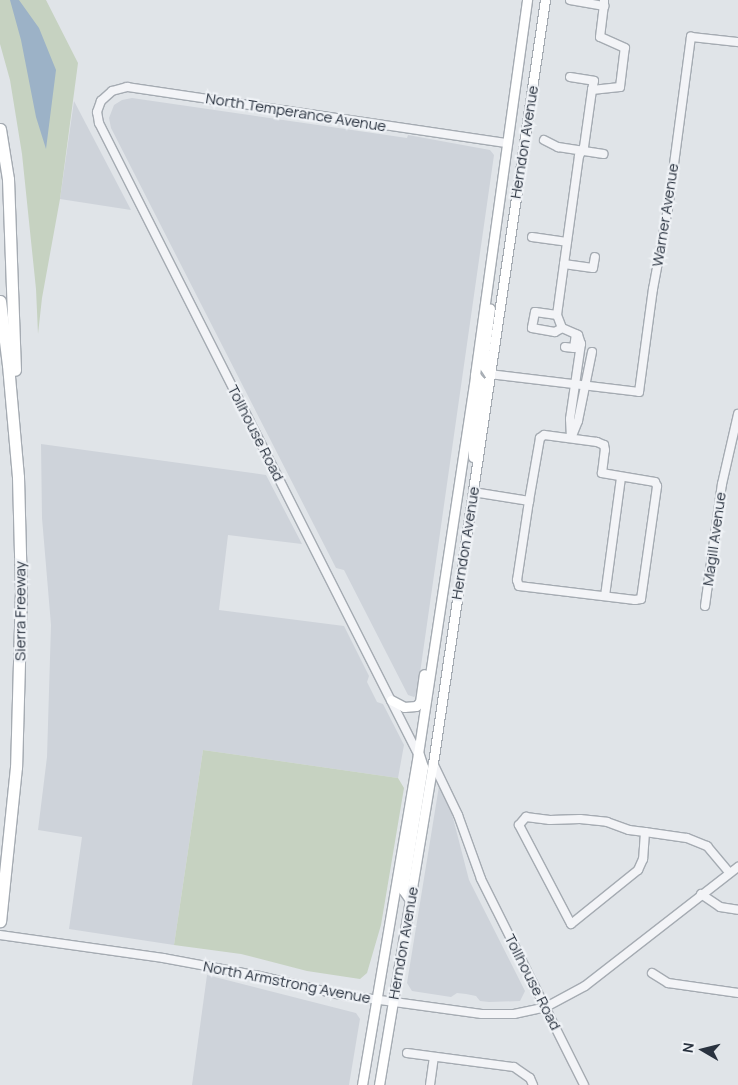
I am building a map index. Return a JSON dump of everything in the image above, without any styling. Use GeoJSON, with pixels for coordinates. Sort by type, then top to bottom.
{"type":"FeatureCollection","features":[{"type":"Feature","properties":{"kind":"highway"},"geometry":{"type":"LineString","coordinates":[[0,129],[8,179],[15,349],[13,414]]}},
{"type":"Feature","properties":{"kind":"highway","name":"Sierra Freeway"},"geometry":{"type":"LineString","coordinates":[[0,301],[13,414],[19,538],[20,671],[13,803],[0,921]]}},
{"type":"Feature","properties":{"kind":"main road","name":"Herndon Avenue"},"geometry":{"type":"LineString","coordinates":[[362,1085],[432,662],[475,375],[527,0]]}},
{"type":"Feature","properties":{"kind":"main road","name":"Herndon Avenue"},"geometry":{"type":"LineString","coordinates":[[379,1085],[432,763],[545,0]]}},
{"type":"Feature","properties":{"kind":"main road"},"geometry":{"type":"LineString","coordinates":[[489,374],[483,365],[490,310],[490,268]]}},
{"type":"Feature","properties":{"kind":"main road"},"geometry":{"type":"LineString","coordinates":[[473,492],[473,435],[481,382],[475,375]]}},
{"type":"Feature","properties":{"kind":"main road"},"geometry":{"type":"LineString","coordinates":[[391,700],[404,707],[416,706],[420,702],[425,670],[432,662],[436,672],[429,724],[437,730]]}},
{"type":"Feature","properties":{"kind":"main road"},"geometry":{"type":"LineString","coordinates":[[410,900],[403,890],[423,767],[418,754]]}},
{"type":"Feature","properties":{"kind":"street"},"geometry":{"type":"LineString","coordinates":[[570,0],[604,3],[600,37],[625,48],[620,87],[592,90]]}},
{"type":"Feature","properties":{"kind":"street","name":"Warner Avenue"},"geometry":{"type":"LineString","coordinates":[[579,385],[640,392],[654,289],[668,209],[691,37],[738,42]]}},
{"type":"Feature","properties":{"kind":"street"},"geometry":{"type":"LineString","coordinates":[[570,77],[594,81],[582,151],[579,156],[557,315],[562,328],[577,334],[581,344],[578,421],[571,438]]}},
{"type":"Feature","properties":{"kind":"street","name":"North Temperance Avenue"},"geometry":{"type":"LineString","coordinates":[[97,112],[101,101],[112,91],[127,87],[507,143]]}},
{"type":"Feature","properties":{"kind":"street","name":"Tollhouse Road"},"geometry":{"type":"LineString","coordinates":[[97,112],[99,123],[418,754]]}},
{"type":"Feature","properties":{"kind":"street"},"geometry":{"type":"LineString","coordinates":[[544,140],[558,147],[603,154]]}},
{"type":"Feature","properties":{"kind":"street"},"geometry":{"type":"LineString","coordinates":[[532,237],[567,242]]}},
{"type":"Feature","properties":{"kind":"street"},"geometry":{"type":"LineString","coordinates":[[564,264],[593,268],[595,257]]}},
{"type":"Feature","properties":{"kind":"street"},"geometry":{"type":"LineString","coordinates":[[557,315],[535,312],[532,328],[555,332],[562,328]]}},
{"type":"Feature","properties":{"kind":"street"},"geometry":{"type":"LineString","coordinates":[[564,347],[574,348],[577,334]]}},
{"type":"Feature","properties":{"kind":"street"},"geometry":{"type":"LineString","coordinates":[[579,385],[592,352]]}},
{"type":"Feature","properties":{"kind":"street"},"geometry":{"type":"LineString","coordinates":[[489,374],[579,385]]}},
{"type":"Feature","properties":{"kind":"street","name":"Magill Avenue"},"geometry":{"type":"LineString","coordinates":[[704,606],[722,484],[738,414]]}},
{"type":"Feature","properties":{"kind":"street"},"geometry":{"type":"LineString","coordinates":[[544,435],[604,445],[602,473],[621,477],[655,482],[657,486],[641,599],[636,600],[517,584],[540,438],[544,435]]}},
{"type":"Feature","properties":{"kind":"street"},"geometry":{"type":"LineString","coordinates":[[605,596],[621,477]]}},
{"type":"Feature","properties":{"kind":"street"},"geometry":{"type":"LineString","coordinates":[[473,492],[529,501]]}},
{"type":"Feature","properties":{"kind":"street","name":"Tollhouse Road"},"geometry":{"type":"LineString","coordinates":[[432,763],[458,815],[481,879],[584,1085]]}},
{"type":"Feature","properties":{"kind":"street"},"geometry":{"type":"LineString","coordinates":[[645,832],[643,859],[638,870],[571,924],[519,825],[526,817],[550,820],[580,819],[608,822],[629,830],[645,832],[698,841],[717,856],[729,872]]}},
{"type":"Feature","properties":{"kind":"street","name":"North Armstrong Avenue"},"geometry":{"type":"LineString","coordinates":[[0,935],[164,958],[255,975],[336,994],[498,1015],[523,1013],[546,1007],[585,986],[729,872],[738,867]]}},
{"type":"Feature","properties":{"kind":"street"},"geometry":{"type":"LineString","coordinates":[[701,894],[720,907],[738,910]]}},
{"type":"Feature","properties":{"kind":"street"},"geometry":{"type":"LineString","coordinates":[[652,973],[668,983],[738,994]]}},
{"type":"Feature","properties":{"kind":"street"},"geometry":{"type":"LineString","coordinates":[[407,1053],[514,1067],[530,1078],[533,1085]]}},
{"type":"Feature","properties":{"kind":"street"},"geometry":{"type":"LineString","coordinates":[[430,1085],[434,1057]]}},
{"type":"Feature","properties":{"kind":"shaded area"},"geometry":{"type":"Polygon","coordinates":[[[132,98],[407,138],[408,135],[490,150],[494,155],[417,694],[414,697],[408,695],[344,570],[336,568],[111,128],[109,118],[114,105],[122,100],[132,98]]]}},
{"type":"Feature","properties":{"kind":"shaded area"},"geometry":{"type":"Polygon","coordinates":[[[74,101],[131,210],[60,199],[74,101]]]}},
{"type":"Feature","properties":{"kind":"shaded area"},"geometry":{"type":"Polygon","coordinates":[[[41,444],[266,475],[302,544],[228,535],[219,610],[344,626],[369,676],[367,682],[377,702],[383,704],[404,745],[398,778],[203,750],[174,945],[69,929],[82,837],[38,830],[47,757],[51,625],[42,518],[41,444]]]}},
{"type":"Feature","properties":{"kind":"shaded area"},"geometry":{"type":"Polygon","coordinates":[[[439,786],[452,814],[469,880],[525,991],[520,1001],[489,1002],[480,1001],[476,996],[466,994],[457,993],[451,997],[412,991],[407,983],[439,786]]]}},
{"type":"Feature","properties":{"kind":"shaded area"},"geometry":{"type":"Polygon","coordinates":[[[207,975],[356,1013],[360,1019],[349,1085],[192,1085],[207,975]]]}},
{"type":"Feature","properties":{"kind":"green space"},"geometry":{"type":"Polygon","coordinates":[[[0,0],[46,0],[78,63],[60,199],[42,298],[38,334],[36,289],[22,154],[10,80],[0,44],[0,0]]]}},
{"type":"Feature","properties":{"kind":"green space"},"geometry":{"type":"Polygon","coordinates":[[[203,750],[398,778],[404,788],[381,925],[367,973],[360,979],[307,971],[241,954],[174,945],[203,750]]]}},
{"type":"Feature","properties":{"kind":"water"},"geometry":{"type":"Polygon","coordinates":[[[10,0],[19,0],[39,28],[56,70],[46,149],[36,117],[21,40],[10,0]]]}}]}
